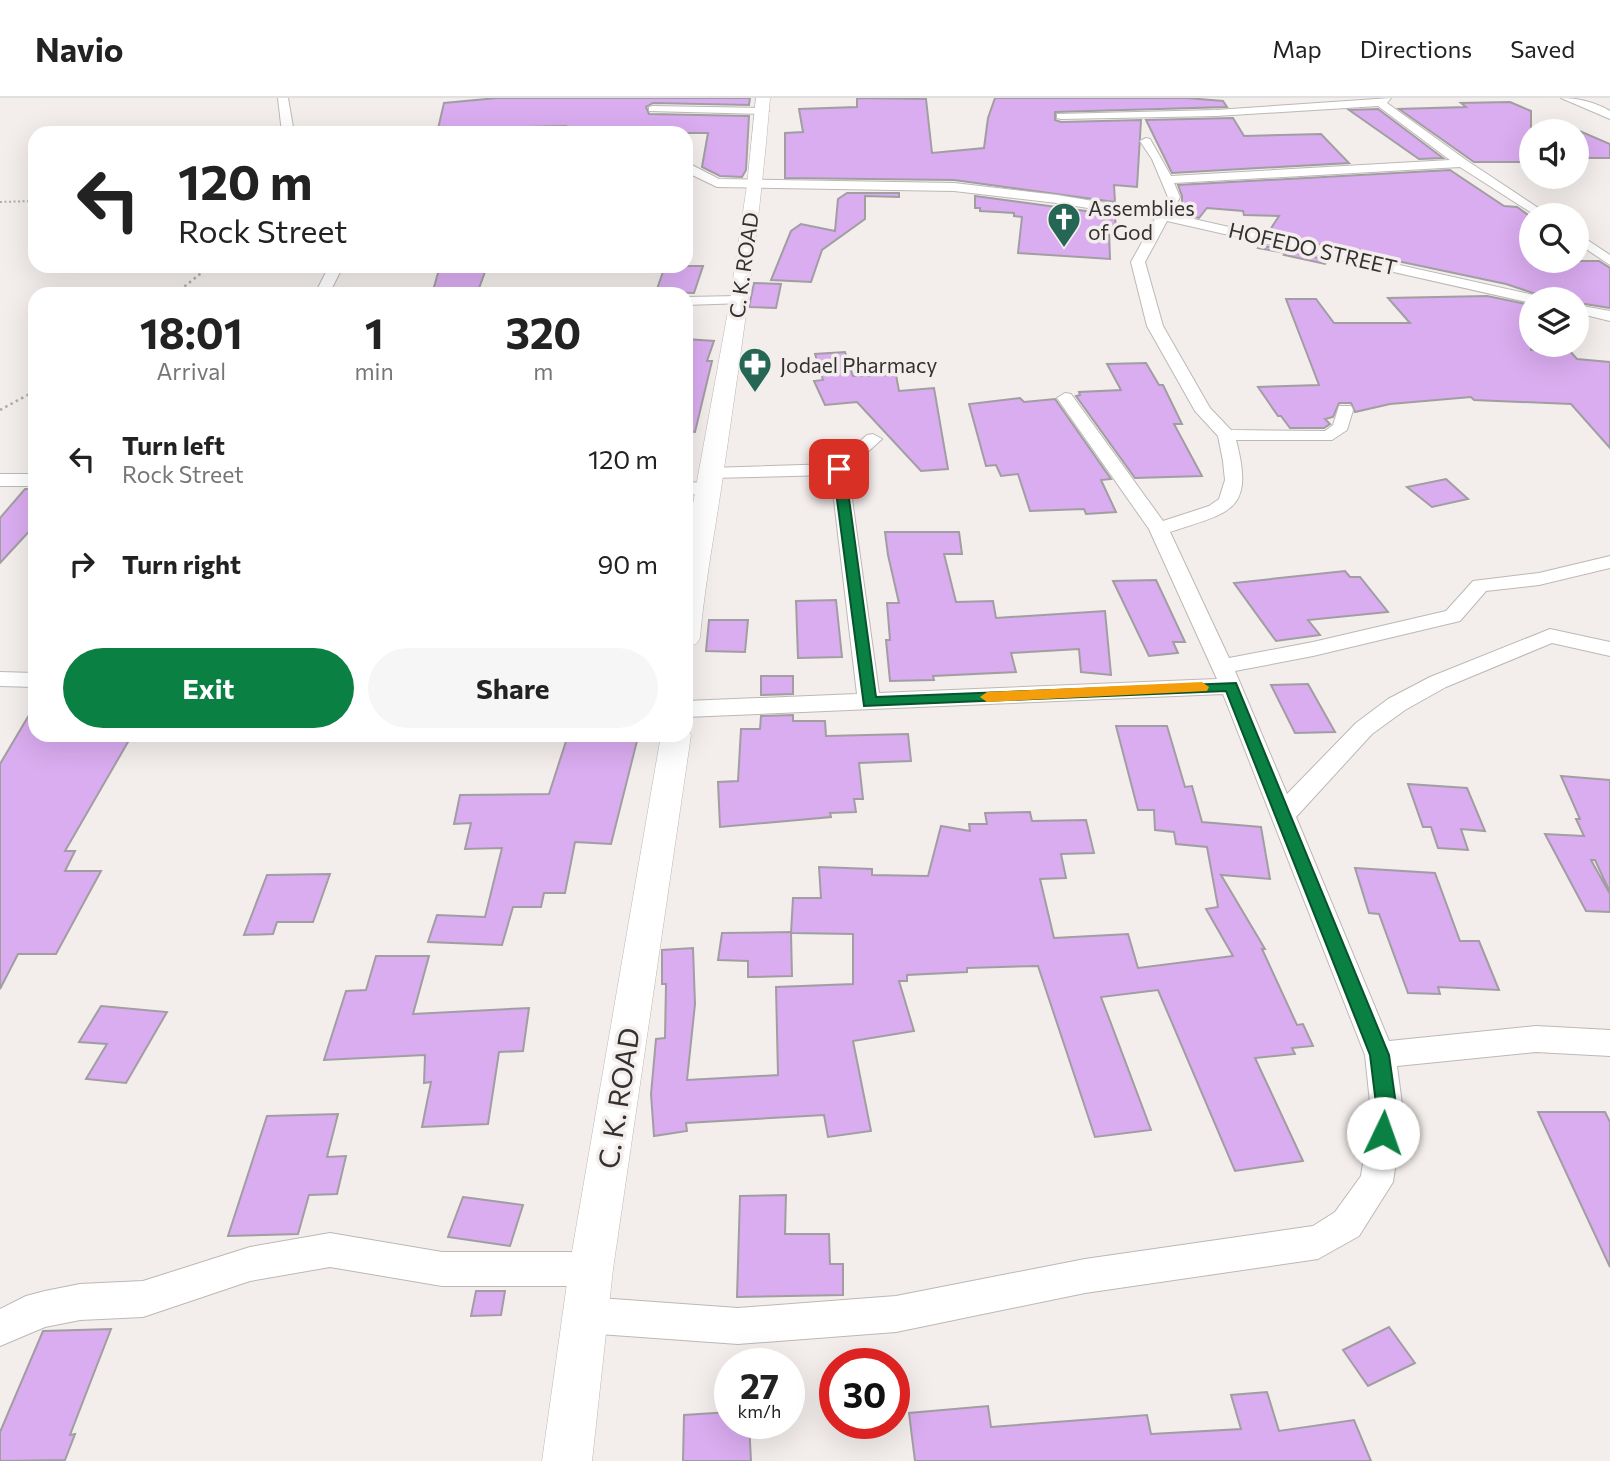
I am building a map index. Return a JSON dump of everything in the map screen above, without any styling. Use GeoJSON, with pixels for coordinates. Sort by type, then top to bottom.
{"type":"FeatureCollection","features":[{"type":"Feature","properties":{"kind":"street"},"geometry":{"type":"LineString","coordinates":[[283,98],[287,126]]}},
{"type":"Feature","properties":{"kind":"street"},"geometry":{"type":"LineString","coordinates":[[1566,98],[1604,109],[1610,116]]}},
{"type":"Feature","properties":{"kind":"street"},"geometry":{"type":"LineString","coordinates":[[1061,116],[1216,113],[1383,100],[1462,163],[1524,203]]}},
{"type":"Feature","properties":{"kind":"street"},"geometry":{"type":"LineString","coordinates":[[653,109],[763,104]]}},
{"type":"Feature","properties":{"kind":"street","name":"C. K. ROAD"},"geometry":{"type":"LineString","coordinates":[[693,552],[710,481],[739,300],[763,104]]}},
{"type":"Feature","properties":{"kind":"street"},"geometry":{"type":"LineString","coordinates":[[1146,141],[1158,159],[1174,197],[1138,262],[1155,326],[1203,411],[1226,435],[1236,470],[1234,495],[1225,506],[1159,529]]}},
{"type":"Feature","properties":{"kind":"street"},"geometry":{"type":"LineString","coordinates":[[1167,180],[1462,163]]}},
{"type":"Feature","properties":{"kind":"street","name":"HOFEDO STREET"},"geometry":{"type":"LineString","coordinates":[[693,172],[717,183],[755,186],[929,186],[986,189],[1163,215],[1519,296]]}},
{"type":"Feature","properties":{"kind":"street"},"geometry":{"type":"LineString","coordinates":[[1589,246],[1610,261]]}},
{"type":"Feature","properties":{"kind":"street"},"geometry":{"type":"LineString","coordinates":[[693,301],[739,300]]}},
{"type":"Feature","properties":{"kind":"street"},"geometry":{"type":"LineString","coordinates":[[1589,312],[1610,316]]}},
{"type":"Feature","properties":{"kind":"street"},"geometry":{"type":"LineString","coordinates":[[584,1315],[738,1326],[896,1314],[1085,1276],[1318,1242],[1347,1224],[1377,1182],[1387,1112],[1380,1055],[1227,676],[1159,529],[1065,398]]}},
{"type":"Feature","properties":{"kind":"street"},"geometry":{"type":"LineString","coordinates":[[1226,435],[1326,436],[1340,429],[1345,410]]}},
{"type":"Feature","properties":{"kind":"street"},"geometry":{"type":"LineString","coordinates":[[693,486],[710,481],[839,469],[873,439]]}},
{"type":"Feature","properties":{"kind":"street"},"geometry":{"type":"LineString","coordinates":[[839,469],[869,702]]}},
{"type":"Feature","properties":{"kind":"street"},"geometry":{"type":"LineString","coordinates":[[0,480],[28,480]]}},
{"type":"Feature","properties":{"kind":"street"},"geometry":{"type":"LineString","coordinates":[[693,709],[869,702],[1227,676],[1313,649],[1454,615],[1480,585],[1539,579],[1610,562]]}},
{"type":"Feature","properties":{"kind":"street"},"geometry":{"type":"LineString","coordinates":[[1284,814],[1351,740],[1375,719],[1399,703],[1444,680],[1550,636],[1569,637],[1595,648],[1610,649]]}},
{"type":"Feature","properties":{"kind":"street"},"geometry":{"type":"LineString","coordinates":[[0,679],[28,680]]}},
{"type":"Feature","properties":{"kind":"street","name":"C. K. ROAD"},"geometry":{"type":"LineString","coordinates":[[567,1461],[584,1315],[675,742]]}},
{"type":"Feature","properties":{"kind":"street"},"geometry":{"type":"LineString","coordinates":[[1380,1055],[1536,1039],[1610,1043]]}},
{"type":"Feature","properties":{"kind":"street"},"geometry":{"type":"LineString","coordinates":[[0,1328],[26,1314],[45,1309],[80,1303],[143,1299],[250,1264],[330,1250],[442,1269],[591,1269]]}},
{"type":"Feature","properties":{"kind":"path"},"geometry":{"type":"LineString","coordinates":[[0,202],[28,201]]}},
{"type":"Feature","properties":{"kind":"path"},"geometry":{"type":"LineString","coordinates":[[184,287],[202,273]]}},
{"type":"Feature","properties":{"kind":"path"},"geometry":{"type":"LineString","coordinates":[[0,410],[28,395]]}},
{"type":"Feature","properties":{"kind":"building"},"geometry":{"type":"Polygon","coordinates":[[[497,98],[750,98],[749,105],[653,103],[646,107],[649,114],[749,116],[746,170],[742,177],[720,176],[702,167],[708,133],[693,133],[693,126],[439,126],[444,103],[497,98]]]}},
{"type":"Feature","properties":{"kind":"building"},"geometry":{"type":"Polygon","coordinates":[[[857,98],[926,99],[932,153],[984,148],[988,118],[995,98],[1187,98],[1223,101],[1227,107],[1055,112],[1055,120],[1061,122],[1141,120],[1137,187],[1114,185],[1115,202],[954,180],[785,178],[785,133],[803,132],[799,109],[857,107],[857,98]]]}},
{"type":"Feature","properties":{"kind":"building"},"geometry":{"type":"Polygon","coordinates":[[[1510,102],[1531,111],[1531,119],[1519,119],[1519,162],[1474,162],[1399,109],[1466,107],[1461,103],[1510,102]]]}},
{"type":"Feature","properties":{"kind":"building"},"geometry":{"type":"Polygon","coordinates":[[[1378,109],[1443,158],[1419,159],[1349,110],[1378,109]]]}},
{"type":"Feature","properties":{"kind":"building"},"geometry":{"type":"Polygon","coordinates":[[[1233,118],[1244,136],[1321,134],[1349,163],[1172,173],[1146,120],[1233,118]]]}},
{"type":"Feature","properties":{"kind":"building"},"geometry":{"type":"Polygon","coordinates":[[[1589,135],[1610,144],[1610,158],[1589,158],[1589,135]]]}},
{"type":"Feature","properties":{"kind":"building"},"geometry":{"type":"Polygon","coordinates":[[[1450,170],[1504,206],[1519,208],[1519,273],[1589,273],[1589,261],[1599,261],[1610,268],[1610,308],[1589,305],[1589,287],[1519,288],[1345,250],[1342,246],[1339,249],[1268,233],[1279,216],[1244,215],[1243,211],[1207,208],[1199,218],[1182,214],[1182,196],[1178,185],[1450,170]]]}},
{"type":"Feature","properties":{"kind":"building"},"geometry":{"type":"Polygon","coordinates":[[[847,193],[899,193],[899,197],[865,196],[865,219],[822,250],[811,282],[771,280],[791,231],[801,224],[835,231],[838,199],[847,193]]]}},
{"type":"Feature","properties":{"kind":"building"},"geometry":{"type":"Polygon","coordinates":[[[975,196],[1115,215],[1116,230],[1109,229],[1110,259],[1018,253],[1022,217],[1014,216],[1014,213],[980,211],[980,208],[975,208],[975,196]]]}},
{"type":"Feature","properties":{"kind":"building"},"geometry":{"type":"Polygon","coordinates":[[[1260,245],[1328,260],[1325,264],[1284,255],[1286,253],[1258,248],[1260,245]]]}},
{"type":"Feature","properties":{"kind":"building"},"geometry":{"type":"Polygon","coordinates":[[[693,266],[703,266],[694,293],[693,287],[658,287],[663,273],[693,273],[693,266]]]}},
{"type":"Feature","properties":{"kind":"building"},"geometry":{"type":"Polygon","coordinates":[[[438,273],[484,273],[480,287],[434,287],[438,273]]]}},
{"type":"Feature","properties":{"kind":"building"},"geometry":{"type":"Polygon","coordinates":[[[754,283],[781,284],[776,308],[749,307],[754,283]]]}},
{"type":"Feature","properties":{"kind":"building"},"geometry":{"type":"Polygon","coordinates":[[[1487,296],[1519,303],[1519,357],[1575,357],[1610,362],[1610,448],[1571,404],[1474,400],[1471,397],[1390,404],[1355,412],[1351,403],[1339,403],[1333,417],[1325,419],[1330,424],[1324,428],[1290,428],[1258,387],[1319,385],[1286,299],[1316,299],[1334,323],[1410,323],[1388,298],[1487,296]]]}},
{"type":"Feature","properties":{"kind":"building"},"geometry":{"type":"Polygon","coordinates":[[[693,340],[714,341],[707,361],[712,361],[695,432],[693,340]]]}},
{"type":"Feature","properties":{"kind":"building"},"geometry":{"type":"Polygon","coordinates":[[[845,352],[853,376],[896,375],[899,391],[934,388],[948,469],[921,471],[857,402],[825,405],[814,381],[823,380],[815,354],[845,352]]]}},
{"type":"Feature","properties":{"kind":"building"},"geometry":{"type":"Polygon","coordinates":[[[1146,363],[1159,385],[1163,385],[1182,424],[1174,424],[1202,476],[1135,478],[1076,396],[1080,395],[1079,392],[1121,390],[1107,364],[1146,363]]]}},
{"type":"Feature","properties":{"kind":"building"},"geometry":{"type":"Polygon","coordinates":[[[1020,398],[1024,402],[1055,399],[1111,479],[1101,480],[1116,512],[1086,514],[1084,509],[1030,511],[1018,474],[1001,476],[996,465],[986,466],[969,404],[1020,398]]]}},
{"type":"Feature","properties":{"kind":"building"},"geometry":{"type":"Polygon","coordinates":[[[1446,479],[1468,499],[1432,507],[1407,487],[1446,479]]]}},
{"type":"Feature","properties":{"kind":"building"},"geometry":{"type":"Polygon","coordinates":[[[25,489],[28,489],[28,533],[0,563],[0,518],[25,489]]]}},
{"type":"Feature","properties":{"kind":"building"},"geometry":{"type":"Polygon","coordinates":[[[885,532],[959,532],[962,554],[944,554],[956,602],[993,601],[996,618],[1105,611],[1111,675],[1081,672],[1079,649],[1011,653],[1016,672],[933,676],[934,680],[890,681],[886,640],[890,640],[887,603],[899,603],[885,532]]]}},
{"type":"Feature","properties":{"kind":"building"},"geometry":{"type":"Polygon","coordinates":[[[1345,571],[1350,577],[1360,577],[1388,612],[1308,620],[1320,635],[1276,641],[1234,583],[1345,571]]]}},
{"type":"Feature","properties":{"kind":"building"},"geometry":{"type":"Polygon","coordinates":[[[1156,580],[1185,642],[1173,642],[1178,653],[1149,656],[1113,581],[1156,580]]]}},
{"type":"Feature","properties":{"kind":"building"},"geometry":{"type":"Polygon","coordinates":[[[836,600],[842,657],[798,658],[796,601],[836,600]]]}},
{"type":"Feature","properties":{"kind":"building"},"geometry":{"type":"Polygon","coordinates":[[[709,620],[748,620],[745,652],[706,651],[709,620]]]}},
{"type":"Feature","properties":{"kind":"building"},"geometry":{"type":"Polygon","coordinates":[[[761,676],[793,676],[793,694],[761,695],[761,676]]]}},
{"type":"Feature","properties":{"kind":"building"},"geometry":{"type":"Polygon","coordinates":[[[1308,684],[1335,732],[1295,733],[1271,685],[1308,684]]]}},
{"type":"Feature","properties":{"kind":"building"},"geometry":{"type":"Polygon","coordinates":[[[793,715],[793,721],[825,721],[826,736],[908,734],[911,761],[859,763],[863,799],[854,799],[856,812],[830,813],[831,817],[720,827],[718,782],[738,781],[741,729],[760,729],[761,716],[793,715]]]}},
{"type":"Feature","properties":{"kind":"building"},"geometry":{"type":"Polygon","coordinates":[[[28,717],[28,742],[128,742],[65,851],[75,851],[65,871],[101,871],[56,954],[18,954],[0,989],[0,764],[28,717]]]}},
{"type":"Feature","properties":{"kind":"building"},"geometry":{"type":"Polygon","coordinates":[[[1116,726],[1167,726],[1185,787],[1192,786],[1202,822],[1261,827],[1270,879],[1221,875],[1265,949],[1262,949],[1297,1025],[1303,1024],[1313,1046],[1292,1048],[1295,1054],[1255,1058],[1303,1161],[1235,1171],[1158,990],[1101,997],[1151,1130],[1095,1137],[1038,966],[967,968],[967,972],[907,975],[907,981],[899,981],[914,1031],[853,1041],[871,1131],[828,1137],[824,1115],[686,1123],[687,1131],[654,1136],[651,1094],[656,1039],[665,1038],[666,984],[662,984],[662,950],[693,948],[695,1004],[687,1080],[778,1075],[776,987],[853,984],[853,934],[791,933],[793,898],[821,898],[819,867],[872,869],[872,875],[928,876],[941,826],[970,831],[969,824],[987,824],[985,813],[1030,812],[1032,821],[1086,820],[1094,853],[1061,854],[1066,878],[1040,879],[1054,938],[1128,934],[1138,968],[1233,956],[1206,909],[1218,907],[1207,847],[1176,844],[1174,832],[1155,830],[1154,810],[1138,810],[1116,726]]]}},
{"type":"Feature","properties":{"kind":"building"},"geometry":{"type":"Polygon","coordinates":[[[566,742],[637,742],[611,844],[575,842],[565,893],[544,893],[541,907],[513,907],[502,945],[428,942],[437,915],[485,917],[502,848],[465,849],[471,823],[454,824],[460,795],[549,794],[566,742]]]}},
{"type":"Feature","properties":{"kind":"building"},"geometry":{"type":"Polygon","coordinates":[[[1561,776],[1610,780],[1610,892],[1595,860],[1591,860],[1610,894],[1610,912],[1586,911],[1545,834],[1584,836],[1576,819],[1580,819],[1561,776]]]}},
{"type":"Feature","properties":{"kind":"building"},"geometry":{"type":"Polygon","coordinates":[[[1408,784],[1467,788],[1485,831],[1461,829],[1468,850],[1438,848],[1431,827],[1423,827],[1408,784]]]}},
{"type":"Feature","properties":{"kind":"building"},"geometry":{"type":"Polygon","coordinates":[[[1355,868],[1435,873],[1460,941],[1479,941],[1499,990],[1438,987],[1440,994],[1408,993],[1379,914],[1369,913],[1355,868]]]}},
{"type":"Feature","properties":{"kind":"building"},"geometry":{"type":"Polygon","coordinates":[[[330,874],[313,922],[277,922],[273,934],[244,935],[267,875],[330,874]]]}},
{"type":"Feature","properties":{"kind":"building"},"geometry":{"type":"Polygon","coordinates":[[[791,932],[792,976],[748,977],[748,961],[718,960],[722,933],[791,932]]]}},
{"type":"Feature","properties":{"kind":"building"},"geometry":{"type":"Polygon","coordinates":[[[376,956],[429,956],[413,1014],[529,1008],[523,1051],[499,1052],[488,1124],[422,1127],[431,1082],[424,1083],[425,1055],[324,1060],[346,991],[366,990],[376,956]]]}},
{"type":"Feature","properties":{"kind":"building"},"geometry":{"type":"Polygon","coordinates":[[[101,1006],[167,1012],[126,1083],[86,1079],[107,1044],[79,1042],[101,1006]]]}},
{"type":"Feature","properties":{"kind":"building"},"geometry":{"type":"Polygon","coordinates":[[[1538,1112],[1605,1112],[1610,1122],[1610,1267],[1538,1112]]]}},
{"type":"Feature","properties":{"kind":"building"},"geometry":{"type":"Polygon","coordinates":[[[338,1114],[327,1157],[346,1156],[337,1194],[309,1195],[298,1234],[228,1236],[267,1116],[338,1114]]]}},
{"type":"Feature","properties":{"kind":"building"},"geometry":{"type":"Polygon","coordinates":[[[786,1195],[785,1234],[829,1234],[830,1264],[843,1264],[843,1295],[737,1297],[740,1196],[786,1195]]]}},
{"type":"Feature","properties":{"kind":"building"},"geometry":{"type":"Polygon","coordinates":[[[463,1197],[523,1205],[510,1246],[448,1237],[463,1197]]]}},
{"type":"Feature","properties":{"kind":"building"},"geometry":{"type":"Polygon","coordinates":[[[476,1291],[505,1291],[501,1315],[471,1316],[476,1291]]]}},
{"type":"Feature","properties":{"kind":"building"},"geometry":{"type":"Polygon","coordinates":[[[1389,1327],[1415,1363],[1368,1386],[1343,1350],[1389,1327]]]}},
{"type":"Feature","properties":{"kind":"building"},"geometry":{"type":"Polygon","coordinates":[[[111,1329],[70,1435],[75,1434],[65,1460],[0,1461],[0,1432],[43,1331],[111,1329]]]}},
{"type":"Feature","properties":{"kind":"building"},"geometry":{"type":"Polygon","coordinates":[[[1267,1392],[1279,1431],[1354,1420],[1371,1461],[915,1461],[910,1413],[988,1406],[991,1427],[1147,1415],[1151,1434],[1241,1429],[1231,1395],[1267,1392]]]}},
{"type":"Feature","properties":{"kind":"building"},"geometry":{"type":"Polygon","coordinates":[[[714,1413],[714,1439],[750,1439],[751,1461],[683,1461],[684,1415],[714,1413]]]}},
{"type":"Feature","properties":{"kind":"slow traffic"},"geometry":{"type":"LineString","coordinates":[[987,697],[1202,687]]}},
{"type":"Feature","properties":{"kind":"place","name":"Assemblies of God"},"geometry":{"type":"Point","coordinates":[1064,249]}},
{"type":"Feature","properties":{"kind":"place","name":"Jodael Pharmacy"},"geometry":{"type":"Point","coordinates":[755,394]}},
{"type":"Feature","properties":{"kind":"route"},"geometry":{"type":"LineString","coordinates":[[839,469],[869,702],[1231,686],[1380,1055],[1387,1112],[1383,1133]]}}]}
